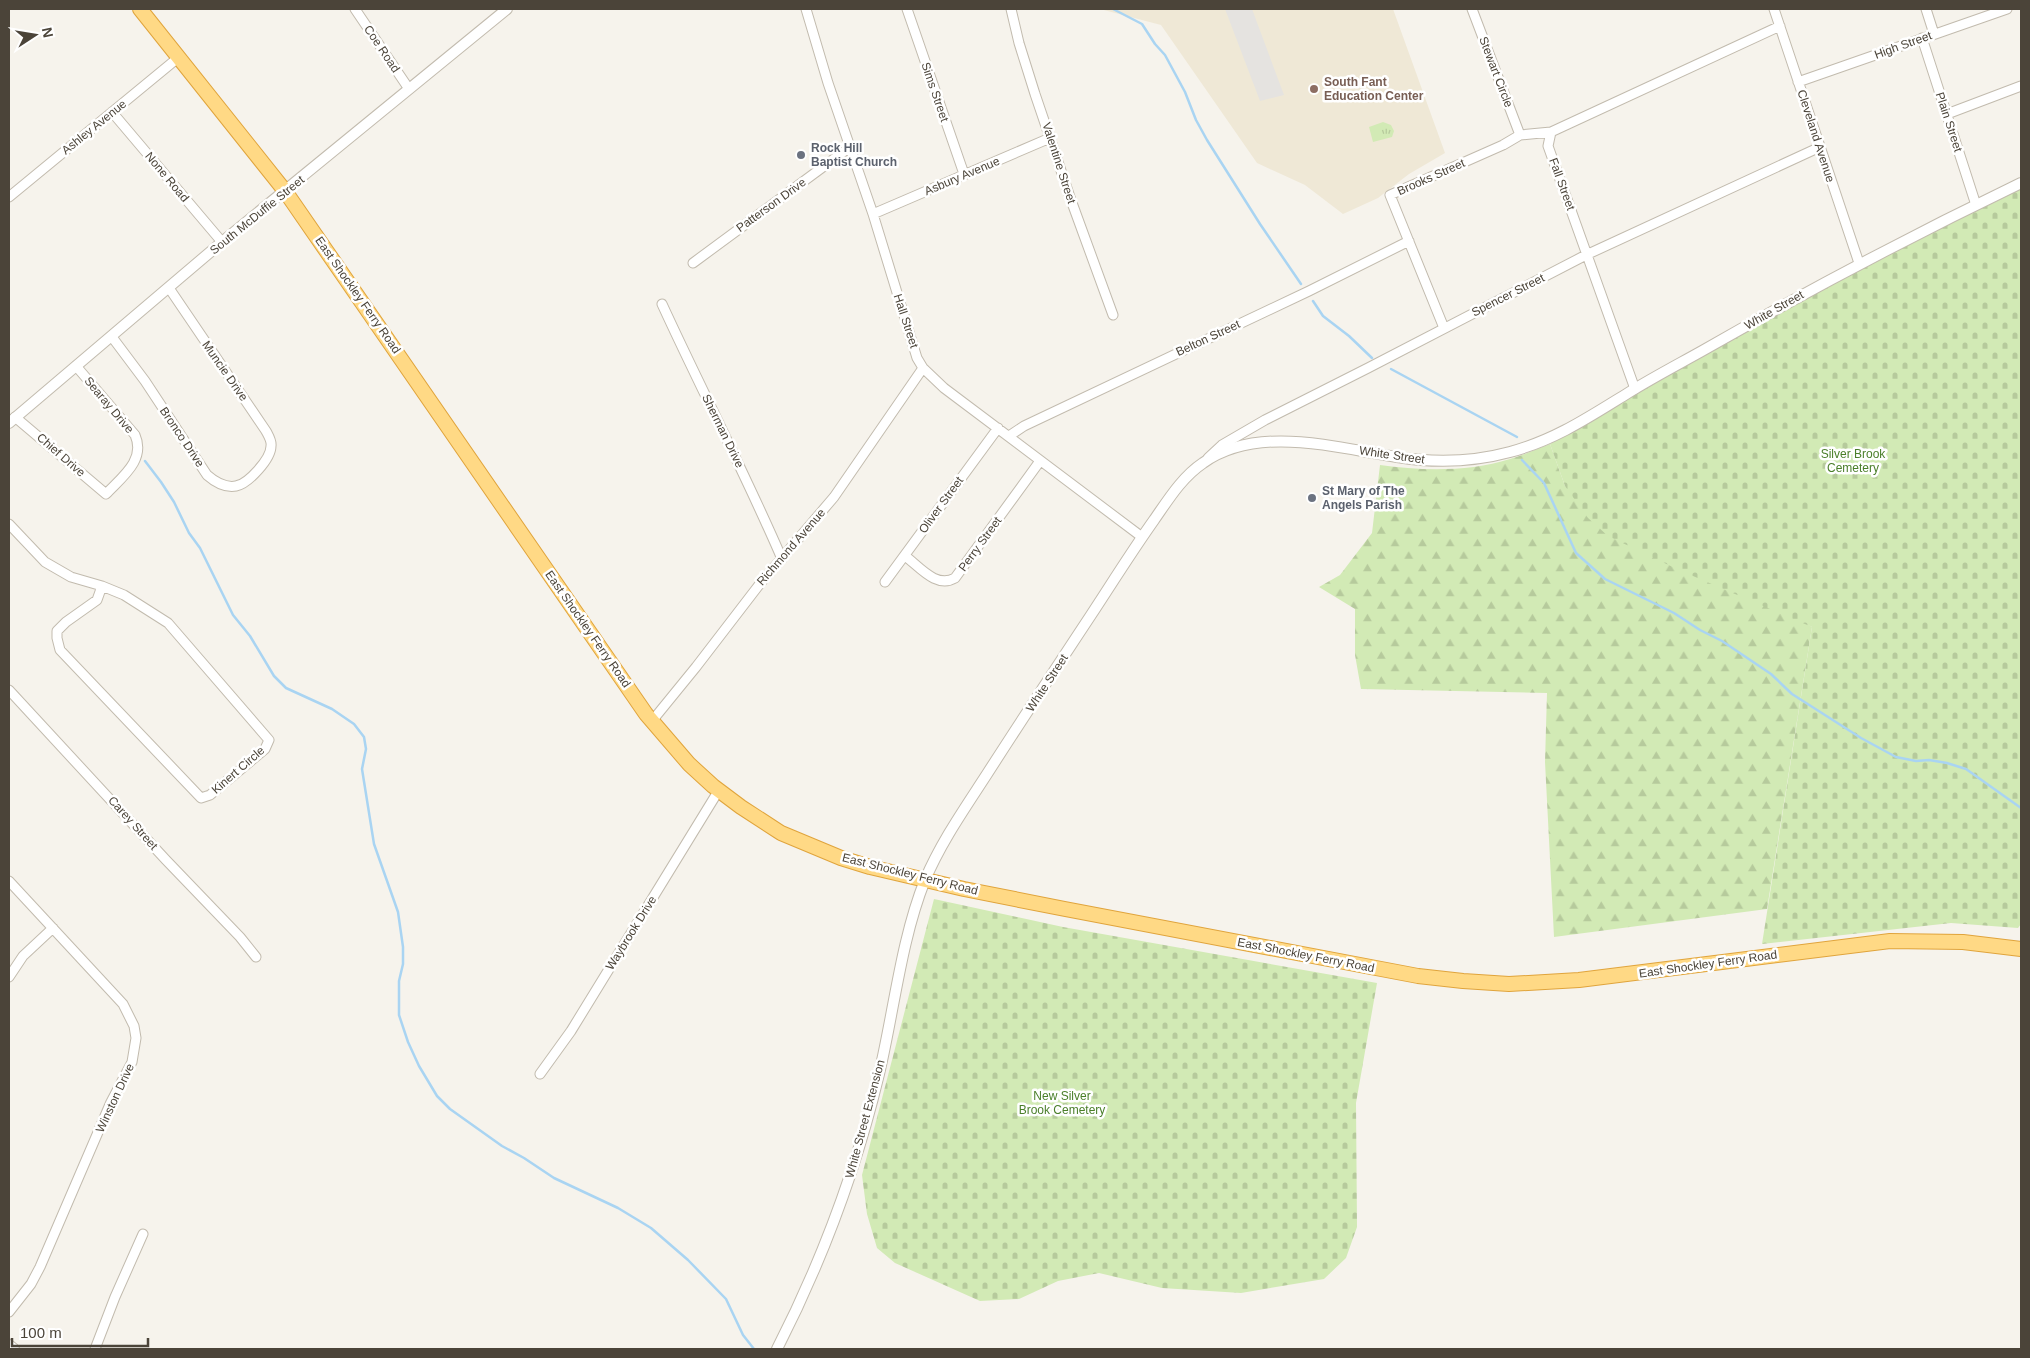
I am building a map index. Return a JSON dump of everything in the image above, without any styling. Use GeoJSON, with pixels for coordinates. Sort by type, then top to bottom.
{"type":"FeatureCollection","features":[{"type":"Feature","properties":{"kind":"highway","name":"East Shockley Ferry Road"},"geometry":{"type":"LineString","coordinates":[[140,9],[285,191],[652,721],[689,764],[719,790],[768,825],[799,841],[841,858],[925,880],[1142,925],[1438,979],[1533,984],[1579,980],[1890,941],[1963,942],[2021,949]]}},
{"type":"Feature","properties":{"kind":"street","name":"Coe Road"},"geometry":{"type":"LineString","coordinates":[[355,9],[409,89]]}},
{"type":"Feature","properties":{"kind":"street","name":"South McDuffie Street"},"geometry":{"type":"LineString","coordinates":[[12,420],[222,242],[507,9]]}},
{"type":"Feature","properties":{"kind":"street","name":"Hall Street"},"geometry":{"type":"LineString","coordinates":[[806,9],[873,214],[917,358],[923,368],[944,388],[1142,537]]}},
{"type":"Feature","properties":{"kind":"street","name":"Sims Street"},"geometry":{"type":"LineString","coordinates":[[906,9],[964,174]]}},
{"type":"Feature","properties":{"kind":"street","name":"Valentine Street"},"geometry":{"type":"LineString","coordinates":[[1011,9],[1026,66],[1071,200],[1113,315]]}},
{"type":"Feature","properties":{"kind":"street","name":"Stewart Circle"},"geometry":{"type":"LineString","coordinates":[[1472,9],[1520,135]]}},
{"type":"Feature","properties":{"kind":"street","name":"Cleveland Avenue"},"geometry":{"type":"LineString","coordinates":[[1774,9],[1859,263]]}},
{"type":"Feature","properties":{"kind":"street"},"geometry":{"type":"LineString","coordinates":[[1926,9],[1934,34]]}},
{"type":"Feature","properties":{"kind":"street","name":"High Street"},"geometry":{"type":"LineString","coordinates":[[1798,82],[2007,9]]}},
{"type":"Feature","properties":{"kind":"street"},"geometry":{"type":"LineString","coordinates":[[1550,132],[1780,26]]}},
{"type":"Feature","properties":{"kind":"street","name":"Plain Street"},"geometry":{"type":"LineString","coordinates":[[1922,38],[1976,205]]}},
{"type":"Feature","properties":{"kind":"street","name":"Ashley Avenue"},"geometry":{"type":"LineString","coordinates":[[9,197],[179,57]]}},
{"type":"Feature","properties":{"kind":"street"},"geometry":{"type":"LineString","coordinates":[[1947,114],[2021,86]]}},
{"type":"Feature","properties":{"kind":"street","name":"None Road"},"geometry":{"type":"LineString","coordinates":[[112,112],[222,242]]}},
{"type":"Feature","properties":{"kind":"street","name":"Brooks Street"},"geometry":{"type":"LineString","coordinates":[[1444,328],[1390,195],[1503,145],[1520,135],[1550,132]]}},
{"type":"Feature","properties":{"kind":"street","name":"Fall Street"},"geometry":{"type":"LineString","coordinates":[[1550,132],[1548,146],[1635,389]]}},
{"type":"Feature","properties":{"kind":"street","name":"Asbury Avenue"},"geometry":{"type":"LineString","coordinates":[[873,214],[1050,138]]}},
{"type":"Feature","properties":{"kind":"street","name":"Patterson Drive"},"geometry":{"type":"LineString","coordinates":[[693,263],[850,147]]}},
{"type":"Feature","properties":{"kind":"street","name":"Spencer Street"},"geometry":{"type":"LineString","coordinates":[[1206,460],[1222,445],[1258,423],[1586,255],[1820,147]]}},
{"type":"Feature","properties":{"kind":"street","name":"White Street"},"geometry":{"type":"LineString","coordinates":[[925,880],[952,828],[1142,537],[1182,482],[1206,460],[1241,446],[1273,442],[1321,444],[1428,460],[1470,459],[1500,455],[1534,444],[1572,428],[1635,389],[1859,263],[2021,183]]}},
{"type":"Feature","properties":{"kind":"street","name":"Belton Street"},"geometry":{"type":"LineString","coordinates":[[1009,436],[1024,426],[1309,291],[1409,241]]}},
{"type":"Feature","properties":{"kind":"street","name":"Muncie Drive"},"geometry":{"type":"LineString","coordinates":[[170,288],[266,431],[272,446],[268,457]]}},
{"type":"Feature","properties":{"kind":"street","name":"Sherman Drive"},"geometry":{"type":"LineString","coordinates":[[662,304],[716,421],[754,494],[782,559]]}},
{"type":"Feature","properties":{"kind":"street","name":"Bronco Drive"},"geometry":{"type":"LineString","coordinates":[[112,337],[213,481],[221,485],[235,486],[243,483],[259,470],[268,457]]}},
{"type":"Feature","properties":{"kind":"street","name":"Searay Drive"},"geometry":{"type":"LineString","coordinates":[[76,366],[135,435],[138,443],[139,450],[133,464],[106,494]]}},
{"type":"Feature","properties":{"kind":"street","name":"Richmond Avenue"},"geometry":{"type":"LineString","coordinates":[[652,721],[759,585],[834,497],[923,368]]}},
{"type":"Feature","properties":{"kind":"street","name":"Chief Drive"},"geometry":{"type":"LineString","coordinates":[[12,420],[106,494]]}},
{"type":"Feature","properties":{"kind":"street","name":"Oliver Street"},"geometry":{"type":"LineString","coordinates":[[885,582],[998,428]]}},
{"type":"Feature","properties":{"kind":"street","name":"Perry Street"},"geometry":{"type":"LineString","coordinates":[[905,556],[937,580],[946,582],[955,578],[1040,460]]}},
{"type":"Feature","properties":{"kind":"street","name":"Kinert Circle"},"geometry":{"type":"LineString","coordinates":[[9,524],[45,562],[71,577],[102,586],[124,595],[168,623],[269,740],[265,749],[210,795],[201,798],[60,650],[57,631],[66,622],[97,600],[102,586]]}},
{"type":"Feature","properties":{"kind":"street","name":"Carey Street"},"geometry":{"type":"LineString","coordinates":[[9,690],[172,867],[240,936],[256,957]]}},
{"type":"Feature","properties":{"kind":"street","name":"Waybrook Drive"},"geometry":{"type":"LineString","coordinates":[[540,1074],[571,1031],[719,790]]}},
{"type":"Feature","properties":{"kind":"street","name":"White Street Extension"},"geometry":{"type":"LineString","coordinates":[[777,1349],[818,1263],[857,1155],[880,1070],[916,906],[925,880]]}},
{"type":"Feature","properties":{"kind":"street","name":"Winston Drive"},"geometry":{"type":"LineString","coordinates":[[9,881],[123,1004],[134,1026],[135,1051],[132,1062],[111,1102],[40,1267],[31,1284],[9,1312]]}},
{"type":"Feature","properties":{"kind":"street"},"geometry":{"type":"LineString","coordinates":[[9,977],[23,956],[54,928]]}},
{"type":"Feature","properties":{"kind":"street"},"geometry":{"type":"LineString","coordinates":[[95,1349],[115,1297],[143,1234]]}},
{"type":"Feature","properties":{"kind":"street"},"geometry":{"type":"LineString","coordinates":[[9,1345],[14,1349]]}},
{"type":"Feature","properties":{"kind":"shaded area","name":"South Fant Education Center"},"geometry":{"type":"Polygon","coordinates":[[[1100,9],[1393,9],[1445,153],[1409,174],[1378,198],[1343,214],[1305,185],[1257,163],[1161,25],[1100,9]]]}},
{"type":"Feature","properties":{"kind":"shaded area"},"geometry":{"type":"Polygon","coordinates":[[[1225,9],[1252,9],[1284,95],[1260,101],[1225,9]]]}},
{"type":"Feature","properties":{"kind":"green space"},"geometry":{"type":"Polygon","coordinates":[[[1383,122],[1391,125],[1394,131],[1392,137],[1373,142],[1369,127],[1383,122]]]}},
{"type":"Feature","properties":{"kind":"green space","name":"Silver Brook Cemetery"},"geometry":{"type":"Polygon","coordinates":[[[2021,187],[2021,924],[2018,928],[1951,923],[1762,944],[1812,627],[1679,570],[1608,536],[1588,518],[1565,486],[1550,444],[1763,318],[2021,187]]]}},
{"type":"Feature","properties":{"kind":"green space"},"geometry":{"type":"Polygon","coordinates":[[[1550,444],[1565,486],[1812,627],[1767,909],[1554,937],[1545,762],[1547,693],[1361,689],[1355,655],[1355,609],[1319,587],[1340,575],[1372,533],[1380,465],[1429,469],[1462,468],[1510,459],[1550,444]]]}},
{"type":"Feature","properties":{"kind":"green space","name":"New Silver Brook Cemetery"},"geometry":{"type":"Polygon","coordinates":[[[934,899],[1063,927],[1377,983],[1356,1103],[1357,1227],[1346,1258],[1324,1279],[1241,1293],[1162,1288],[1099,1273],[1058,1281],[1019,1299],[980,1301],[895,1263],[877,1248],[867,1214],[862,1175],[934,899]]]}},
{"type":"Feature","properties":{"kind":"waterway"},"geometry":{"type":"LineString","coordinates":[[1113,9],[1142,24],[1165,55],[1185,92],[1196,120],[1207,140],[1260,224],[1301,284]]}},
{"type":"Feature","properties":{"kind":"waterway"},"geometry":{"type":"LineString","coordinates":[[1313,301],[1323,316],[1349,336],[1372,358]]}},
{"type":"Feature","properties":{"kind":"waterway"},"geometry":{"type":"LineString","coordinates":[[1391,369],[1517,437]]}},
{"type":"Feature","properties":{"kind":"waterway"},"geometry":{"type":"LineString","coordinates":[[1522,460],[1544,483],[1576,553],[1605,579],[1674,613],[1700,630],[1722,641],[1771,674],[1792,694],[1861,738],[1896,757],[1916,761],[1929,760],[1947,763],[1966,769],[2021,808]]}},
{"type":"Feature","properties":{"kind":"waterway"},"geometry":{"type":"LineString","coordinates":[[145,461],[174,502],[189,533],[200,548],[233,615],[250,636],[274,676],[286,688],[332,709],[354,724],[364,737],[366,749],[362,769],[374,844],[398,912],[403,947],[403,964],[399,981],[399,1015],[419,1066],[437,1096],[450,1109],[502,1146],[554,1178],[618,1208],[651,1228],[688,1260],[726,1299],[743,1335],[754,1349]]}},
{"type":"Feature","properties":{"kind":"place","name":"South Fant Education Center"},"geometry":{"type":"Point","coordinates":[1314,89]}},
{"type":"Feature","properties":{"kind":"place","name":"Rock Hill Baptist Church"},"geometry":{"type":"Point","coordinates":[801,155]}},
{"type":"Feature","properties":{"kind":"place","name":"St Mary of The Angels Parish"},"geometry":{"type":"Point","coordinates":[1312,498]}}]}
